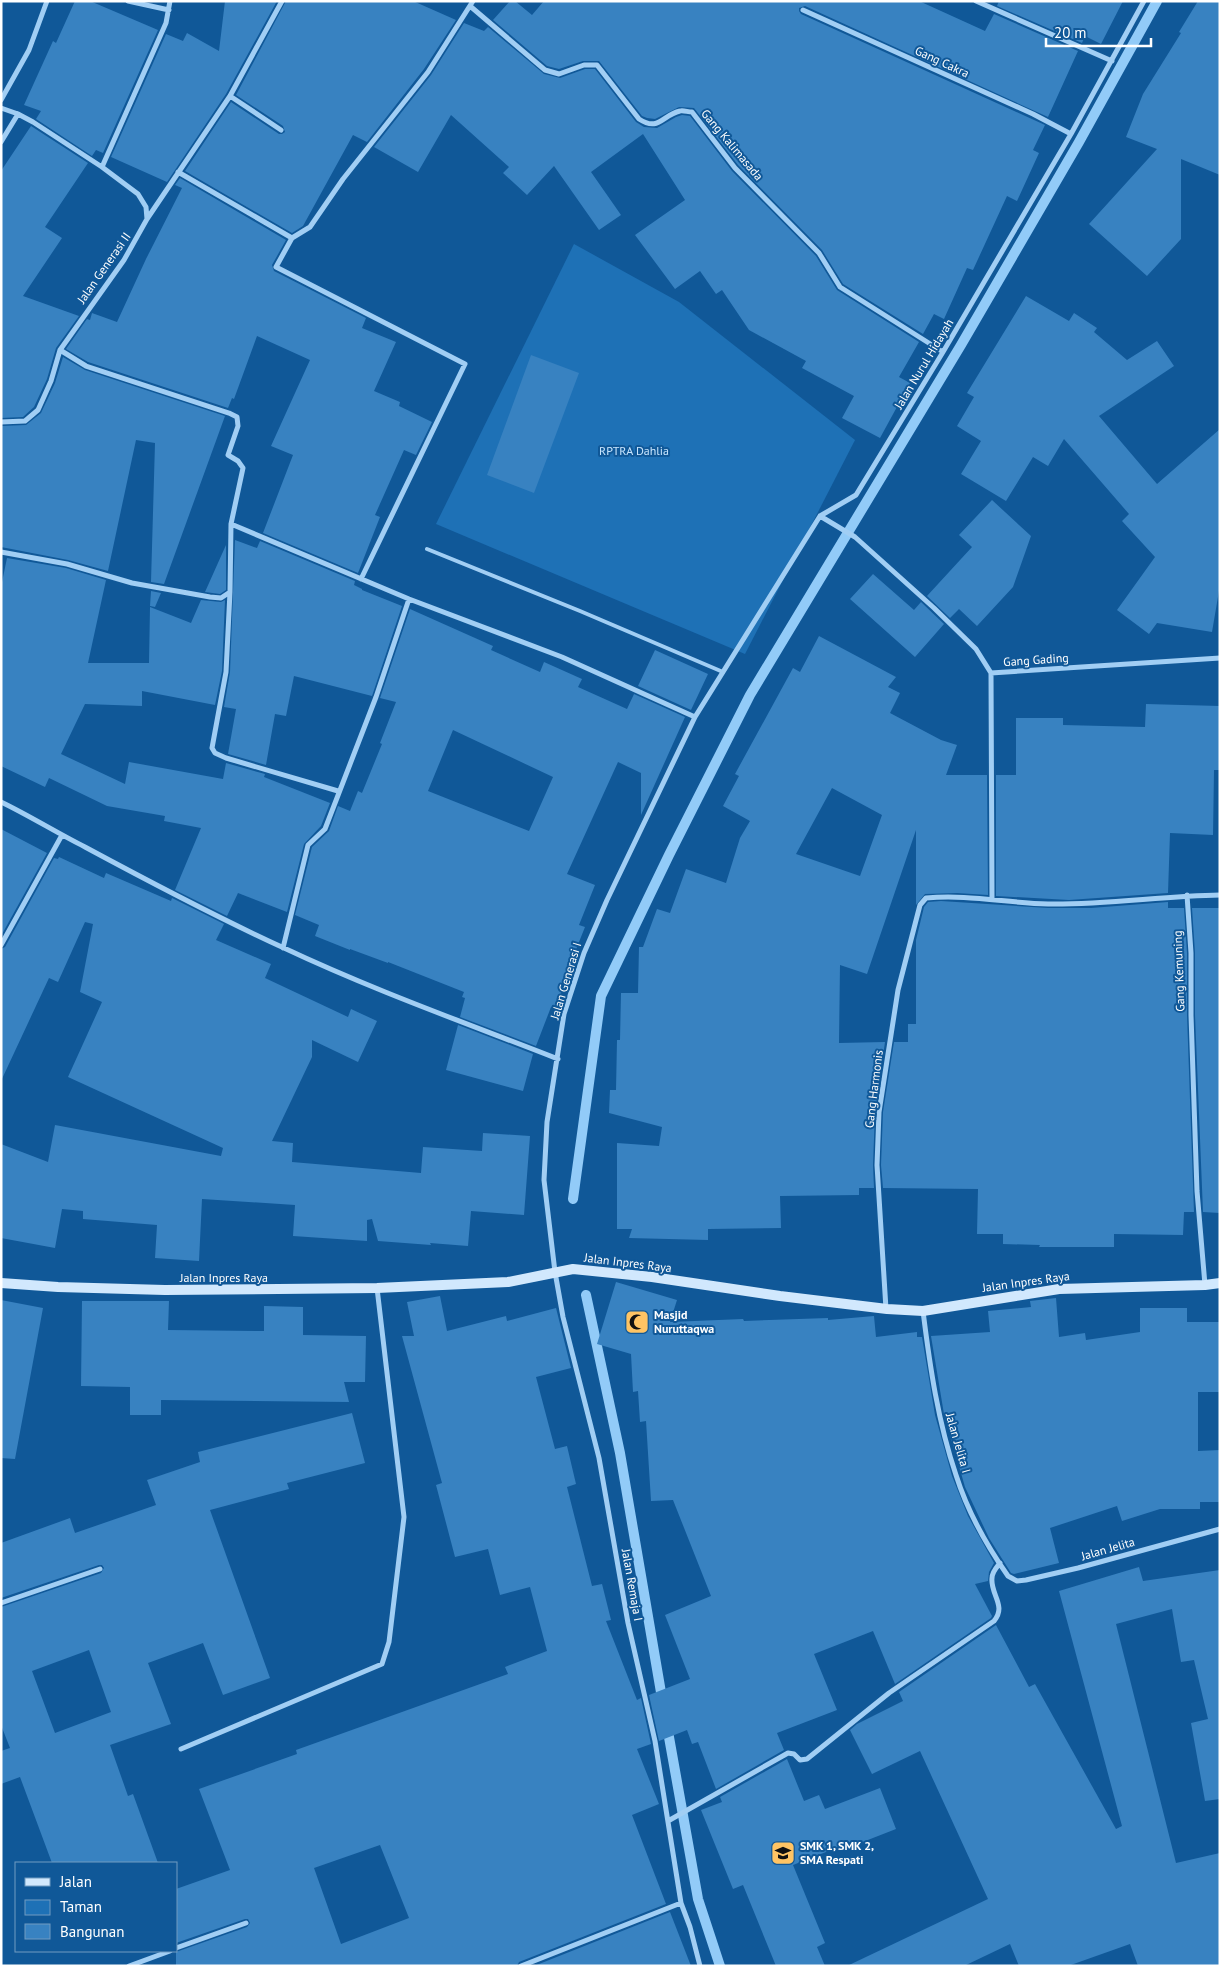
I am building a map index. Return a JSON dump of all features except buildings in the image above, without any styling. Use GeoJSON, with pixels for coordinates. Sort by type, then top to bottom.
{"type":"FeatureCollection","features":[{"type":"Feature","properties":{"kind":"street"},"geometry":{"type":"LineString","coordinates":[[1,100],[28,50],[48,1]]}},
{"type":"Feature","properties":{"kind":"street"},"geometry":{"type":"LineString","coordinates":[[128,1],[169,10]]}},
{"type":"Feature","properties":{"kind":"street"},"geometry":{"type":"LineString","coordinates":[[102,167],[166,24],[170,1]]}},
{"type":"Feature","properties":{"kind":"street","name":"Jalan Generasi II"},"geometry":{"type":"LineString","coordinates":[[1,422],[25,421],[38,410],[51,381],[60,350],[124,260],[147,219],[230,96],[282,1]]}},
{"type":"Feature","properties":{"kind":"street"},"geometry":{"type":"LineString","coordinates":[[976,1],[1112,60]]}},
{"type":"Feature","properties":{"kind":"street","name":"Jalan Nurul Hidayah"},"geometry":{"type":"LineString","coordinates":[[695,716],[820,516],[856,495],[943,352],[1071,134],[1144,1]]}},
{"type":"Feature","properties":{"kind":"street"},"geometry":{"type":"LineString","coordinates":[[360,579],[465,364],[276,267],[292,238],[310,227],[343,179],[428,72],[471,3]]}},
{"type":"Feature","properties":{"kind":"street","name":"Gang Kalimasada"},"geometry":{"type":"LineString","coordinates":[[471,3],[545,70],[559,74],[584,65],[597,65],[639,119],[647,124],[658,123],[680,111],[692,112],[735,168],[819,253],[840,288],[943,352]]}},
{"type":"Feature","properties":{"kind":"street","name":"Gang Cakra"},"geometry":{"type":"LineString","coordinates":[[803,10],[1032,114],[1071,134]]}},
{"type":"Feature","properties":{"kind":"street"},"geometry":{"type":"LineString","coordinates":[[230,96],[281,130]]}},
{"type":"Feature","properties":{"kind":"street"},"geometry":{"type":"LineString","coordinates":[[1,108],[18,114],[102,167],[142,198],[146,207],[147,219]]}},
{"type":"Feature","properties":{"kind":"street"},"geometry":{"type":"LineString","coordinates":[[1,142],[18,114]]}},
{"type":"Feature","properties":{"kind":"street"},"geometry":{"type":"LineString","coordinates":[[178,172],[292,238]]}},
{"type":"Feature","properties":{"kind":"street"},"geometry":{"type":"LineString","coordinates":[[60,350],[86,366],[229,412],[236,417],[238,426],[228,455],[238,461],[244,468],[231,524],[226,672],[212,748],[215,753],[226,758],[338,791]]}},
{"type":"Feature","properties":{"kind":"street"},"geometry":{"type":"LineString","coordinates":[[820,516],[855,537],[934,608],[976,649],[991,673]]}},
{"type":"Feature","properties":{"kind":"street"},"geometry":{"type":"LineString","coordinates":[[231,524],[409,599],[562,657],[695,716]]}},
{"type":"Feature","properties":{"kind":"street"},"geometry":{"type":"LineString","coordinates":[[1,552],[67,564],[132,583],[202,596],[221,598],[230,592]]}},
{"type":"Feature","properties":{"kind":"street"},"geometry":{"type":"LineString","coordinates":[[284,948],[308,845],[325,829],[338,791],[376,697],[409,599]]}},
{"type":"Feature","properties":{"kind":"street","name":"Gang Gading"},"geometry":{"type":"LineString","coordinates":[[992,900],[991,673],[1220,658]]}},
{"type":"Feature","properties":{"kind":"street","name":"Jalan Generasi I"},"geometry":{"type":"LineString","coordinates":[[555,1272],[544,1180],[547,1122],[564,1014],[584,953],[607,900],[695,716]]}},
{"type":"Feature","properties":{"kind":"street"},"geometry":{"type":"LineString","coordinates":[[1,802],[162,888],[284,948],[378,990],[558,1059]]}},
{"type":"Feature","properties":{"kind":"street"},"geometry":{"type":"LineString","coordinates":[[1,945],[62,835]]}},
{"type":"Feature","properties":{"kind":"street"},"geometry":{"type":"LineString","coordinates":[[992,900],[1078,904],[1187,895],[1220,895]]}},
{"type":"Feature","properties":{"kind":"street","name":"Gang Kemuning"},"geometry":{"type":"LineString","coordinates":[[1187,895],[1191,953],[1191,1024],[1197,1191],[1205,1285]]}},
{"type":"Feature","properties":{"kind":"street","name":"Gang Harmonis"},"geometry":{"type":"LineString","coordinates":[[886,1309],[877,1165],[880,1102],[898,990],[920,905],[926,898],[948,896],[992,900]]}},
{"type":"Feature","properties":{"kind":"street","name":"Jalan Inpres Raya"},"geometry":{"type":"LineString","coordinates":[[1,1282],[58,1287],[165,1290],[377,1288],[508,1282],[573,1269],[886,1309],[923,1311],[1059,1288],[1205,1285],[1220,1283]]}},
{"type":"Feature","properties":{"kind":"street","name":"Jalan Remaja I"},"geometry":{"type":"LineString","coordinates":[[555,1272],[563,1317],[599,1458],[628,1623],[655,1741],[682,1903],[700,1966]]}},
{"type":"Feature","properties":{"kind":"street"},"geometry":{"type":"LineString","coordinates":[[181,1749],[382,1664],[389,1642],[404,1517],[377,1288]]}},
{"type":"Feature","properties":{"kind":"street","name":"Jalan Jelita I"},"geometry":{"type":"LineString","coordinates":[[923,1311],[940,1422],[956,1477],[975,1520],[1004,1571]]}},
{"type":"Feature","properties":{"kind":"street","name":"Jalan Jelita"},"geometry":{"type":"LineString","coordinates":[[1004,1571],[1008,1576],[1021,1581],[1078,1568],[1220,1529]]}},
{"type":"Feature","properties":{"kind":"street"},"geometry":{"type":"LineString","coordinates":[[668,1821],[788,1754],[794,1754],[800,1760],[807,1759],[889,1693],[994,1621],[1000,1604],[991,1580],[993,1572],[1000,1563]]}},
{"type":"Feature","properties":{"kind":"street"},"geometry":{"type":"LineString","coordinates":[[1,1603],[100,1569]]}},
{"type":"Feature","properties":{"kind":"street"},"geometry":{"type":"LineString","coordinates":[[520,1966],[682,1903]]}},
{"type":"Feature","properties":{"kind":"street"},"geometry":{"type":"LineString","coordinates":[[178,1947],[246,1922]]}},
{"type":"Feature","properties":{"kind":"street"},"geometry":{"type":"LineString","coordinates":[[129,1966],[167,1952]]}},
{"type":"Feature","properties":{"kind":"lane"},"geometry":{"type":"LineString","coordinates":[[426,549],[580,610],[723,672]]}},
{"type":"Feature","properties":{"kind":"green space","name":"RPTRA Dahlia"},"geometry":{"type":"Polygon","coordinates":[[[574,244],[679,302],[855,440],[745,654],[436,524],[574,244]]]}},
{"type":"Feature","properties":{"kind":"waterway"},"geometry":{"type":"LineString","coordinates":[[573,1199],[601,996],[669,855],[750,695],[961,345],[1079,142],[1157,1]]}},
{"type":"Feature","properties":{"kind":"waterway"},"geometry":{"type":"LineString","coordinates":[[586,1295],[620,1453],[663,1704]]}},
{"type":"Feature","properties":{"kind":"waterway"},"geometry":{"type":"LineString","coordinates":[[667,1726],[698,1899],[720,1966]]}},
{"type":"Feature","properties":{"kind":"place","name":"Masjid Nuruttaqwa"},"geometry":{"type":"Point","coordinates":[637,1322]}},
{"type":"Feature","properties":{"kind":"place","name":"SMK 1, SMK 2, SMA Respati"},"geometry":{"type":"Point","coordinates":[783,1853]}}]}
